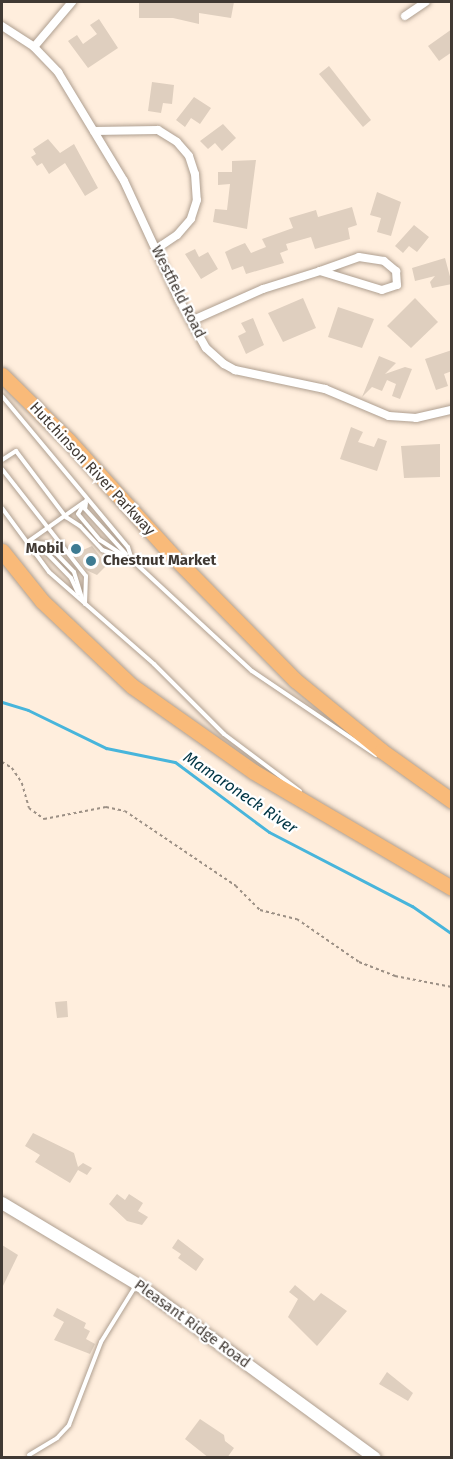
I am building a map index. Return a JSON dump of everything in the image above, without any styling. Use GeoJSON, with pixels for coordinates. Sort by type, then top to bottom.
{"type":"FeatureCollection","features":[{"type":"Feature","properties":{"kind":"highway","name":"Hutchinson River Parkway"},"geometry":{"type":"LineString","coordinates":[[2,375],[68,440],[173,556],[295,680],[382,751],[451,800]]}},
{"type":"Feature","properties":{"kind":"highway"},"geometry":{"type":"LineString","coordinates":[[2,551],[42,601],[132,686],[199,736],[452,888]]}},
{"type":"Feature","properties":{"kind":"street"},"geometry":{"type":"LineString","coordinates":[[34,47],[72,2]]}},
{"type":"Feature","properties":{"kind":"street"},"geometry":{"type":"LineString","coordinates":[[405,15],[426,2]]}},
{"type":"Feature","properties":{"kind":"street","name":"Westfield Road"},"geometry":{"type":"LineString","coordinates":[[2,26],[34,47],[58,72],[124,181],[206,348],[235,370],[325,389],[404,419],[452,410]]}},
{"type":"Feature","properties":{"kind":"street"},"geometry":{"type":"LineString","coordinates":[[94,131],[130,127],[159,130],[177,142],[189,156],[195,174],[197,200],[191,219],[177,235],[156,249]]}},
{"type":"Feature","properties":{"kind":"street"},"geometry":{"type":"LineString","coordinates":[[191,321],[263,289],[320,271],[348,259],[371,258],[384,261],[396,271],[397,285],[382,290],[320,271]]}},
{"type":"Feature","properties":{"kind":"street","name":"Pleasant Ridge Road"},"geometry":{"type":"LineString","coordinates":[[2,1203],[137,1284],[375,1458]]}},
{"type":"Feature","properties":{"kind":"lane"},"geometry":{"type":"LineString","coordinates":[[2,396],[128,547],[132,560]]}},
{"type":"Feature","properties":{"kind":"lane"},"geometry":{"type":"LineString","coordinates":[[2,460],[16,452],[66,517],[80,526],[102,550],[132,560]]}},
{"type":"Feature","properties":{"kind":"lane"},"geometry":{"type":"LineString","coordinates":[[2,469],[86,576],[84,605]]}},
{"type":"Feature","properties":{"kind":"lane"},"geometry":{"type":"LineString","coordinates":[[87,499],[85,509],[132,560],[252,671],[331,726],[451,800]]}},
{"type":"Feature","properties":{"kind":"lane"},"geometry":{"type":"LineString","coordinates":[[87,499],[78,514],[100,540],[132,560]]}},
{"type":"Feature","properties":{"kind":"lane"},"geometry":{"type":"LineString","coordinates":[[27,542],[49,530],[87,499]]}},
{"type":"Feature","properties":{"kind":"lane"},"geometry":{"type":"LineString","coordinates":[[2,508],[50,572],[84,605],[154,664],[224,734],[347,827]]}},
{"type":"Feature","properties":{"kind":"lane"},"geometry":{"type":"LineString","coordinates":[[27,542],[47,544],[74,572],[84,605]]}},
{"type":"Feature","properties":{"kind":"lane"},"geometry":{"type":"LineString","coordinates":[[29,1455],[57,1438],[69,1425],[101,1342],[137,1284]]}},
{"type":"Feature","properties":{"kind":"path"},"geometry":{"type":"LineString","coordinates":[[2,762],[12,768],[22,783],[29,808],[44,819],[106,807],[125,811],[236,886],[260,910],[297,919],[359,962],[395,976],[452,987]]}},
{"type":"Feature","properties":{"kind":"building"},"geometry":{"type":"Polygon","coordinates":[[[139,2],[234,2],[231,18],[199,13],[199,24],[173,18],[139,18],[139,2]]]}},
{"type":"Feature","properties":{"kind":"building"},"geometry":{"type":"Polygon","coordinates":[[[99,19],[118,48],[88,68],[68,41],[77,35],[83,44],[97,34],[90,25],[99,19]]]}},
{"type":"Feature","properties":{"kind":"building"},"geometry":{"type":"Polygon","coordinates":[[[452,29],[452,52],[439,61],[428,46],[452,29]]]}},
{"type":"Feature","properties":{"kind":"building"},"geometry":{"type":"Polygon","coordinates":[[[329,66],[371,120],[363,127],[319,74],[329,66]]]}},
{"type":"Feature","properties":{"kind":"building"},"geometry":{"type":"Polygon","coordinates":[[[152,82],[174,85],[172,104],[163,103],[161,113],[148,111],[152,82]]]}},
{"type":"Feature","properties":{"kind":"building"},"geometry":{"type":"Polygon","coordinates":[[[194,97],[211,108],[200,124],[191,118],[185,127],[176,120],[194,97]]]}},
{"type":"Feature","properties":{"kind":"building"},"geometry":{"type":"Polygon","coordinates":[[[223,124],[236,138],[222,151],[215,143],[208,149],[200,141],[223,124]]]}},
{"type":"Feature","properties":{"kind":"building"},"geometry":{"type":"Polygon","coordinates":[[[48,139],[60,153],[74,144],[98,188],[85,196],[65,163],[49,174],[42,163],[37,166],[31,157],[36,154],[33,149],[48,139]]]}},
{"type":"Feature","properties":{"kind":"building"},"geometry":{"type":"Polygon","coordinates":[[[256,160],[247,229],[213,222],[215,209],[227,210],[230,184],[218,185],[218,172],[232,172],[232,161],[256,160]]]}},
{"type":"Feature","properties":{"kind":"building"},"geometry":{"type":"Polygon","coordinates":[[[377,192],[401,202],[391,236],[377,232],[381,218],[370,215],[377,192]]]}},
{"type":"Feature","properties":{"kind":"building"},"geometry":{"type":"Polygon","coordinates":[[[352,207],[357,225],[348,228],[350,239],[315,249],[311,237],[286,244],[288,250],[280,253],[284,263],[246,274],[243,266],[232,270],[225,252],[245,243],[251,253],[266,247],[262,239],[293,228],[289,218],[316,210],[318,217],[352,207]]]}},
{"type":"Feature","properties":{"kind":"building"},"geometry":{"type":"Polygon","coordinates":[[[414,225],[429,237],[417,252],[409,246],[403,253],[395,246],[414,225]]]}},
{"type":"Feature","properties":{"kind":"building"},"geometry":{"type":"Polygon","coordinates":[[[195,249],[199,257],[208,252],[218,269],[201,279],[185,254],[195,249]]]}},
{"type":"Feature","properties":{"kind":"building"},"geometry":{"type":"Polygon","coordinates":[[[445,258],[452,284],[432,288],[430,282],[435,276],[415,281],[412,268],[445,258]]]}},
{"type":"Feature","properties":{"kind":"building"},"geometry":{"type":"Polygon","coordinates":[[[303,298],[316,328],[283,342],[268,313],[303,298]]]}},
{"type":"Feature","properties":{"kind":"building"},"geometry":{"type":"Polygon","coordinates":[[[415,298],[438,322],[411,348],[387,326],[415,298]]]}},
{"type":"Feature","properties":{"kind":"building"},"geometry":{"type":"Polygon","coordinates":[[[338,307],[374,319],[362,348],[328,337],[338,307]]]}},
{"type":"Feature","properties":{"kind":"building"},"geometry":{"type":"Polygon","coordinates":[[[253,318],[264,345],[246,354],[238,336],[246,332],[241,323],[253,318]]]}},
{"type":"Feature","properties":{"kind":"building"},"geometry":{"type":"Polygon","coordinates":[[[452,350],[452,371],[444,374],[448,386],[436,390],[425,359],[452,350]]]}},
{"type":"Feature","properties":{"kind":"building"},"geometry":{"type":"Polygon","coordinates":[[[379,356],[396,363],[385,374],[405,367],[412,369],[400,399],[392,396],[396,384],[387,380],[382,391],[372,387],[362,397],[379,356]]]}},
{"type":"Feature","properties":{"kind":"building"},"geometry":{"type":"Polygon","coordinates":[[[351,427],[363,432],[358,442],[374,447],[378,438],[387,441],[377,471],[340,459],[351,427]]]}},
{"type":"Feature","properties":{"kind":"building"},"geometry":{"type":"Polygon","coordinates":[[[440,444],[440,477],[404,478],[401,446],[440,444]]]}},
{"type":"Feature","properties":{"kind":"building","name":"Chestnut Market"},"geometry":{"type":"Polygon","coordinates":[[[92,546],[107,565],[97,575],[86,570],[74,554],[92,546]]]}},
{"type":"Feature","properties":{"kind":"building"},"geometry":{"type":"Polygon","coordinates":[[[67,1001],[68,1017],[57,1018],[55,1002],[67,1001]]]}},
{"type":"Feature","properties":{"kind":"building"},"geometry":{"type":"Polygon","coordinates":[[[33,1133],[74,1153],[78,1167],[83,1163],[92,1168],[87,1175],[78,1170],[70,1183],[35,1162],[40,1155],[25,1146],[33,1133]]]}},
{"type":"Feature","properties":{"kind":"building"},"geometry":{"type":"Polygon","coordinates":[[[117,1194],[125,1200],[129,1194],[143,1203],[138,1211],[148,1217],[142,1225],[127,1221],[109,1204],[117,1194]]]}},
{"type":"Feature","properties":{"kind":"building"},"geometry":{"type":"Polygon","coordinates":[[[178,1239],[204,1259],[196,1271],[178,1258],[181,1254],[172,1248],[178,1239]]]}},
{"type":"Feature","properties":{"kind":"building"},"geometry":{"type":"Polygon","coordinates":[[[2,1245],[18,1255],[2,1288],[2,1245]]]}},
{"type":"Feature","properties":{"kind":"building"},"geometry":{"type":"Polygon","coordinates":[[[295,1285],[314,1301],[321,1293],[347,1311],[317,1346],[288,1317],[298,1299],[289,1292],[295,1285]]]}},
{"type":"Feature","properties":{"kind":"building"},"geometry":{"type":"Polygon","coordinates":[[[57,1308],[86,1323],[84,1328],[90,1331],[86,1339],[95,1344],[90,1354],[54,1340],[64,1322],[53,1316],[57,1308]]]}},
{"type":"Feature","properties":{"kind":"building"},"geometry":{"type":"Polygon","coordinates":[[[387,1372],[413,1393],[408,1401],[379,1384],[387,1372]]]}},
{"type":"Feature","properties":{"kind":"building"},"geometry":{"type":"Polygon","coordinates":[[[200,1419],[224,1435],[225,1441],[234,1448],[227,1458],[209,1458],[185,1439],[200,1419]]]}},
{"type":"Feature","properties":{"kind":"waterway","name":"Mamaroneck River"},"geometry":{"type":"LineString","coordinates":[[2,702],[28,710],[106,748],[175,762],[269,832],[412,906],[452,934]]}},
{"type":"Feature","properties":{"kind":"place","name":"Mobil"},"geometry":{"type":"Point","coordinates":[76,549]}},
{"type":"Feature","properties":{"kind":"place","name":"Chestnut Market"},"geometry":{"type":"Point","coordinates":[91,561]}}]}
